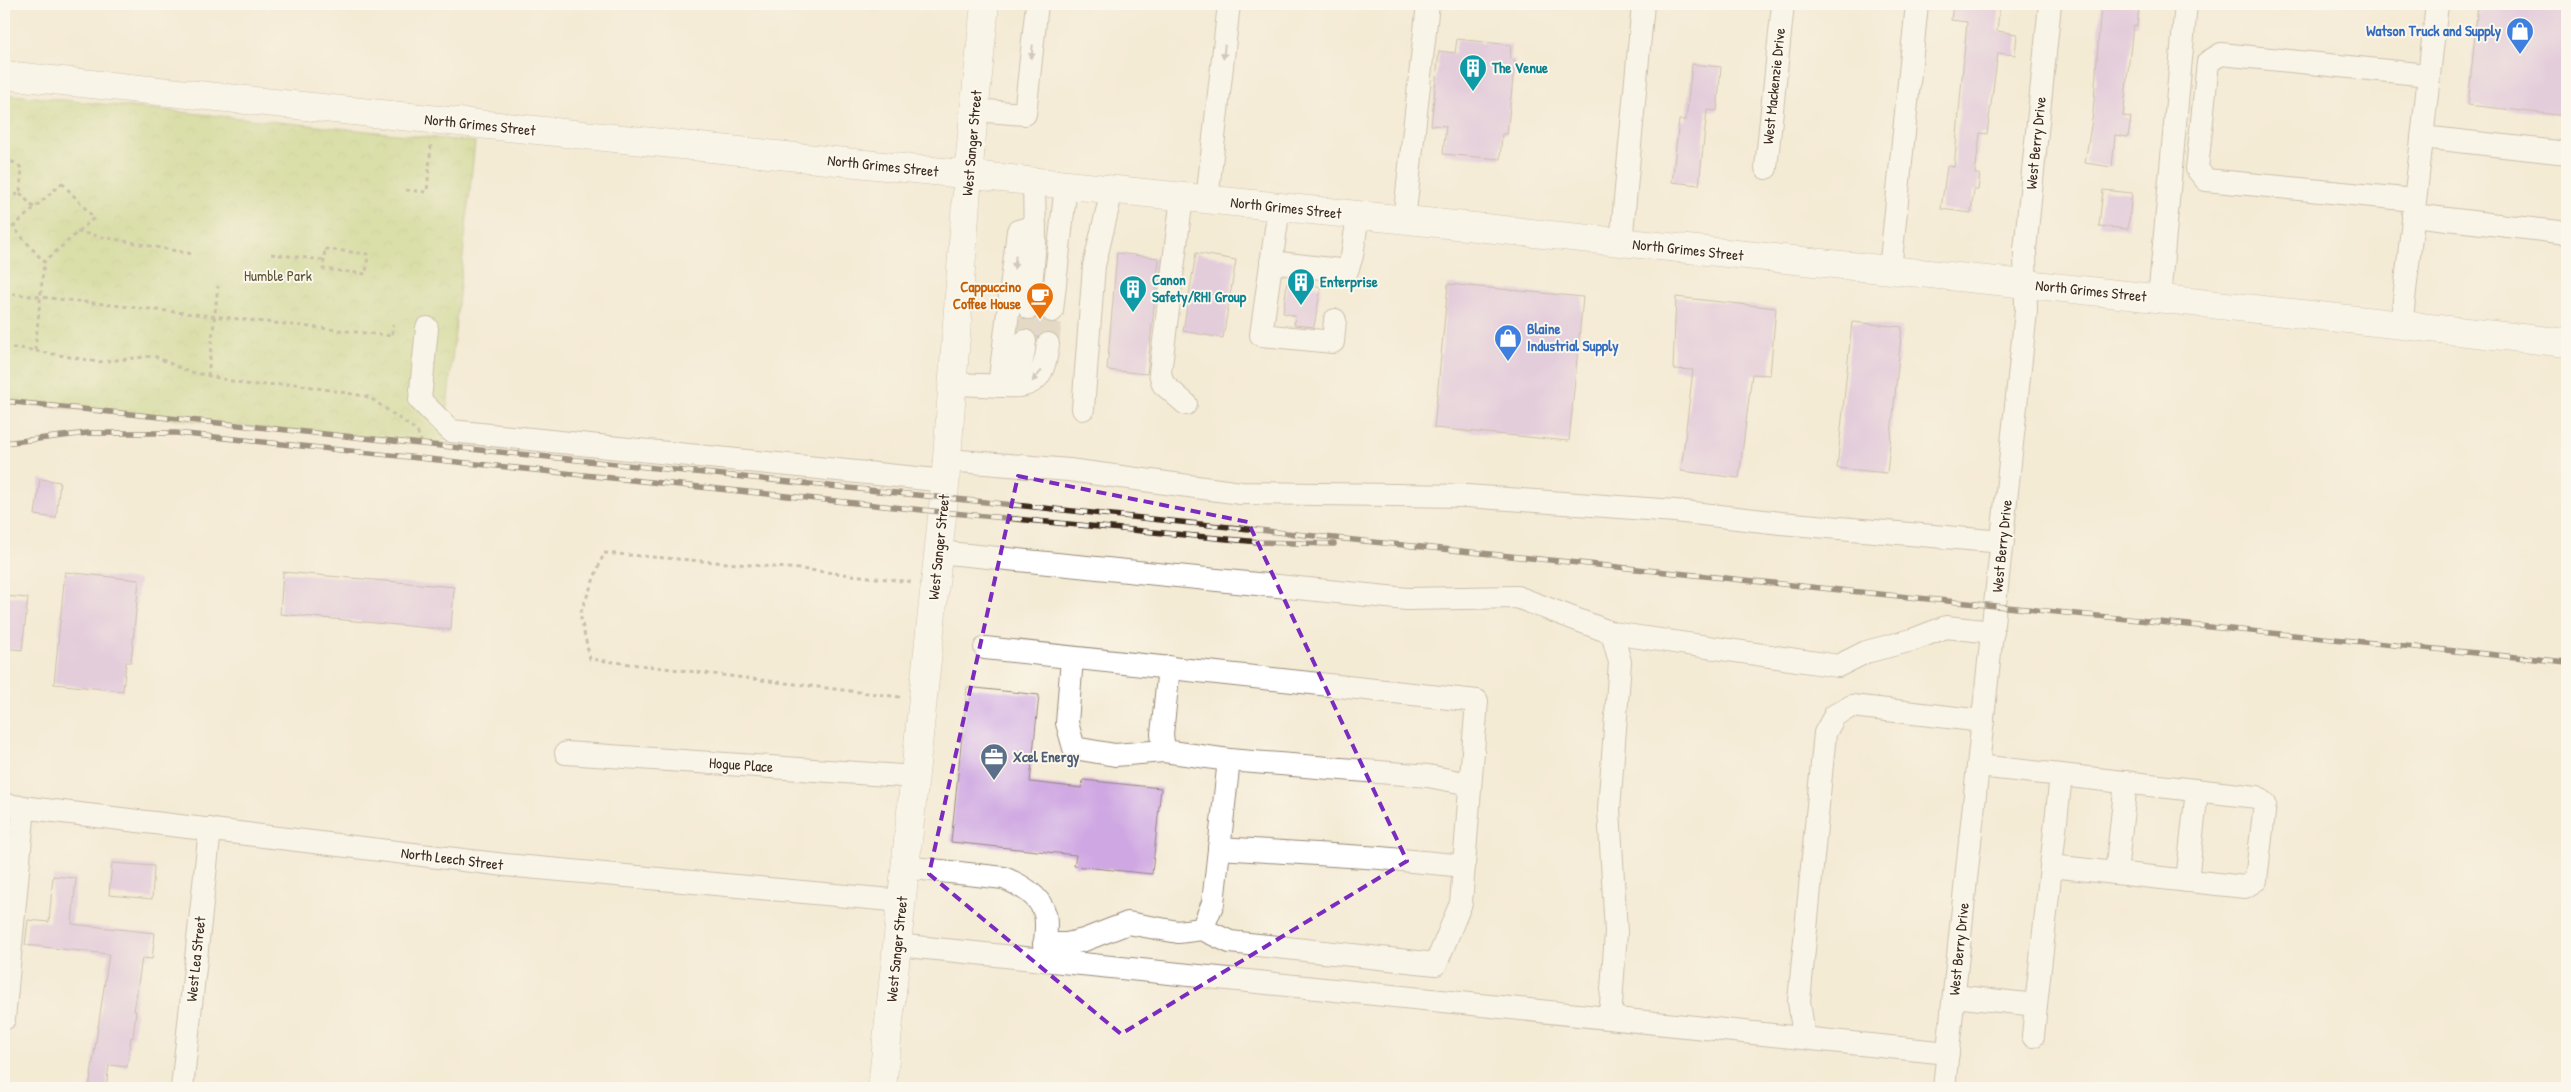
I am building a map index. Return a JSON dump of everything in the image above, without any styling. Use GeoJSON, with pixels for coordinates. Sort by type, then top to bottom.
{"type":"FeatureCollection","features":[{"type":"Feature","properties":{"kind":"main road","name":"West Sanger Street"},"geometry":{"type":"LineString","coordinates":[[882,1088],[947,470],[968,175],[985,4]]}},
{"type":"Feature","properties":{"kind":"main road","name":"North Grimes Street"},"geometry":{"type":"LineString","coordinates":[[4,75],[2026,284],[2401,327],[2567,343]]}},
{"type":"Feature","properties":{"kind":"street"},"geometry":{"type":"LineString","coordinates":[[974,110],[1025,114],[1037,4]]}},
{"type":"Feature","properties":{"kind":"street"},"geometry":{"type":"LineString","coordinates":[[1186,404],[1162,384],[1160,374],[1229,4]]}},
{"type":"Feature","properties":{"kind":"street"},"geometry":{"type":"LineString","coordinates":[[1404,220],[1428,4]]}},
{"type":"Feature","properties":{"kind":"street"},"geometry":{"type":"LineString","coordinates":[[1621,243],[1643,4]]}},
{"type":"Feature","properties":{"kind":"street","name":"West Mackenzie Drive"},"geometry":{"type":"LineString","coordinates":[[1766,168],[1783,4]]}},
{"type":"Feature","properties":{"kind":"street"},"geometry":{"type":"LineString","coordinates":[[1890,270],[1917,4]]}},
{"type":"Feature","properties":{"kind":"street","name":"West Berry Drive"},"geometry":{"type":"LineString","coordinates":[[1944,1088],[2026,311],[2024,250],[2050,4]]}},
{"type":"Feature","properties":{"kind":"street"},"geometry":{"type":"LineString","coordinates":[[2158,299],[2186,4]]}},
{"type":"Feature","properties":{"kind":"street"},"geometry":{"type":"LineString","coordinates":[[2401,327],[2437,4]]}},
{"type":"Feature","properties":{"kind":"street"},"geometry":{"type":"LineString","coordinates":[[2428,75],[2221,54],[2208,62],[2197,169],[2206,180],[2414,208],[2567,233]]}},
{"type":"Feature","properties":{"kind":"street"},"geometry":{"type":"LineString","coordinates":[[2422,137],[2567,153]]}},
{"type":"Feature","properties":{"kind":"street"},"geometry":{"type":"LineString","coordinates":[[1029,308],[1035,226],[1034,181]]}},
{"type":"Feature","properties":{"kind":"street"},"geometry":{"type":"LineString","coordinates":[[1052,311],[1066,185]]}},
{"type":"Feature","properties":{"kind":"street"},"geometry":{"type":"LineString","coordinates":[[1083,409],[1094,266],[1112,190]]}},
{"type":"Feature","properties":{"kind":"street"},"geometry":{"type":"LineString","coordinates":[[1279,207],[1262,335],[1333,342],[1336,320]]}},
{"type":"Feature","properties":{"kind":"street"},"geometry":{"type":"LineString","coordinates":[[1271,262],[1347,271],[1352,256],[1358,215]]}},
{"type":"Feature","properties":{"kind":"street"},"geometry":{"type":"LineString","coordinates":[[1002,386],[1018,231],[1035,226]]}},
{"type":"Feature","properties":{"kind":"street"},"geometry":{"type":"LineString","coordinates":[[427,328],[420,400],[451,431],[947,470],[1069,470],[1241,493],[1477,497],[1675,511],[1780,523],[2003,542]]}},
{"type":"Feature","properties":{"kind":"street"},"geometry":{"type":"LineString","coordinates":[[1002,386],[1016,378],[1022,366],[1025,341]]}},
{"type":"Feature","properties":{"kind":"street"},"geometry":{"type":"LineString","coordinates":[[954,384],[1017,387],[1032,382],[1041,375],[1047,360],[1048,344]]}},
{"type":"Feature","properties":{"kind":"street"},"geometry":{"type":"LineString","coordinates":[[938,552],[1407,599],[1517,597],[1612,633],[1838,666],[1866,652],[1912,640],[1946,627],[1993,632]]}},
{"type":"Feature","properties":{"kind":"street"},"geometry":{"type":"LineString","coordinates":[[1610,1018],[1616,932],[1609,809],[1620,662],[1612,633]]}},
{"type":"Feature","properties":{"kind":"street"},"geometry":{"type":"LineString","coordinates":[[985,648],[1477,701],[1461,903],[1436,964],[1230,942],[1202,929],[1178,932],[1128,923],[1084,940],[1044,952]]}},
{"type":"Feature","properties":{"kind":"street"},"geometry":{"type":"LineString","coordinates":[[1072,658],[1067,723],[1074,748],[1115,755],[1164,751],[1228,760],[1428,776],[1470,784]]}},
{"type":"Feature","properties":{"kind":"street"},"geometry":{"type":"LineString","coordinates":[[1164,751],[1162,734],[1169,667]]}},
{"type":"Feature","properties":{"kind":"street"},"geometry":{"type":"LineString","coordinates":[[1804,1037],[1799,1001],[1825,733],[1834,715],[1852,706],[1982,721]]}},
{"type":"Feature","properties":{"kind":"street","name":"Hogue Place"},"geometry":{"type":"LineString","coordinates":[[566,753],[916,777]]}},
{"type":"Feature","properties":{"kind":"street"},"geometry":{"type":"LineString","coordinates":[[1202,929],[1213,903],[1228,760]]}},
{"type":"Feature","properties":{"kind":"street"},"geometry":{"type":"LineString","coordinates":[[1978,766],[2257,797],[2265,804],[2256,880],[2245,887],[2051,866]]}},
{"type":"Feature","properties":{"kind":"street"},"geometry":{"type":"LineString","coordinates":[[2033,1036],[2061,775]]}},
{"type":"Feature","properties":{"kind":"street"},"geometry":{"type":"LineString","coordinates":[[2116,873],[2126,782]]}},
{"type":"Feature","properties":{"kind":"street"},"geometry":{"type":"LineString","coordinates":[[2187,881],[2197,790]]}},
{"type":"Feature","properties":{"kind":"street"},"geometry":{"type":"LineString","coordinates":[[4,1019],[14,806]]}},
{"type":"Feature","properties":{"kind":"street","name":"North Leech Street"},"geometry":{"type":"LineString","coordinates":[[14,806],[505,865],[902,901]]}},
{"type":"Feature","properties":{"kind":"street","name":"West Lea Street"},"geometry":{"type":"LineString","coordinates":[[182,1088],[210,829]]}},
{"type":"Feature","properties":{"kind":"street"},"geometry":{"type":"LineString","coordinates":[[1219,848],[1380,858],[1464,866]]}},
{"type":"Feature","properties":{"kind":"street"},"geometry":{"type":"LineString","coordinates":[[905,867],[1004,878],[1019,884],[1036,898],[1045,914],[1044,952]]}},
{"type":"Feature","properties":{"kind":"street"},"geometry":{"type":"LineString","coordinates":[[897,945],[1044,952],[1610,1018],[1948,1053]]}},
{"type":"Feature","properties":{"kind":"street"},"geometry":{"type":"LineString","coordinates":[[1954,996],[2036,1005]]}},
{"type":"Feature","properties":{"kind":"path"},"geometry":{"type":"LineString","coordinates":[[406,190],[427,192],[431,145]]}},
{"type":"Feature","properties":{"kind":"path"},"geometry":{"type":"LineString","coordinates":[[4,164],[11,161],[22,168],[20,193],[34,208]]}},
{"type":"Feature","properties":{"kind":"path"},"geometry":{"type":"LineString","coordinates":[[35,350],[44,262],[94,218],[62,183],[13,227],[44,262]]}},
{"type":"Feature","properties":{"kind":"path"},"geometry":{"type":"LineString","coordinates":[[4,196],[7,198],[20,193]]}},
{"type":"Feature","properties":{"kind":"path"},"geometry":{"type":"LineString","coordinates":[[77,232],[192,254]]}},
{"type":"Feature","properties":{"kind":"path"},"geometry":{"type":"LineString","coordinates":[[325,250],[368,254],[366,274],[323,269],[324,260],[325,250]]}},
{"type":"Feature","properties":{"kind":"path"},"geometry":{"type":"LineString","coordinates":[[270,254],[324,260]]}},
{"type":"Feature","properties":{"kind":"path"},"geometry":{"type":"LineString","coordinates":[[208,376],[218,286]]}},
{"type":"Feature","properties":{"kind":"path"},"geometry":{"type":"LineString","coordinates":[[4,293],[392,336],[393,325]]}},
{"type":"Feature","properties":{"kind":"path"},"geometry":{"type":"LineString","coordinates":[[4,348],[35,350],[98,362],[154,356],[187,371],[250,385],[295,384],[369,397],[417,431],[422,444]]}},
{"type":"Feature","properties":{"kind":"path"},"geometry":{"type":"LineString","coordinates":[[923,700],[590,659],[580,614],[604,553],[800,569],[935,584]]}},
{"type":"Feature","properties":{"kind":"highlighted area"},"geometry":{"type":"Polygon","coordinates":[[[1018,476],[1248,522],[1407,861],[1121,1034],[929,874],[1018,476]]]}},
{"type":"Feature","properties":{"kind":"green space","name":"Humble Park"},"geometry":{"type":"Polygon","coordinates":[[[4,94],[475,142],[443,446],[4,402],[4,94]]]}},
{"type":"Feature","properties":{"kind":"building"},"geometry":{"type":"Polygon","coordinates":[[[1953,4],[2000,4],[1997,31],[2017,34],[2015,55],[1998,53],[1987,134],[1980,133],[1975,174],[1980,174],[1978,190],[1974,190],[1971,213],[1941,209],[1947,166],[1954,167],[1967,22],[1951,20],[1953,4]]]}},
{"type":"Feature","properties":{"kind":"building"},"geometry":{"type":"Polygon","coordinates":[[[2101,4],[2139,6],[2137,26],[2133,26],[2123,116],[2131,117],[2128,137],[2115,135],[2112,167],[2085,163],[2093,113],[2101,4]]]}},
{"type":"Feature","properties":{"kind":"building","name":"Watson Truck and Supply"},"geometry":{"type":"Polygon","coordinates":[[[2478,4],[2567,4],[2567,116],[2468,105],[2478,4]]]}},
{"type":"Feature","properties":{"kind":"building","name":"The Venue"},"geometry":{"type":"Polygon","coordinates":[[[1457,39],[1511,45],[1510,59],[1515,60],[1507,134],[1502,134],[1500,159],[1443,154],[1446,126],[1431,125],[1439,51],[1455,53],[1457,39]]]}},
{"type":"Feature","properties":{"kind":"building"},"geometry":{"type":"Polygon","coordinates":[[[1692,64],[1721,67],[1717,111],[1707,110],[1699,185],[1672,182],[1679,120],[1686,120],[1692,64]]]}},
{"type":"Feature","properties":{"kind":"building"},"geometry":{"type":"Polygon","coordinates":[[[2103,190],[2132,193],[2128,229],[2099,226],[2103,190]]]}},
{"type":"Feature","properties":{"kind":"building","name":"Canon Safety/RHI Group"},"geometry":{"type":"Polygon","coordinates":[[[1117,253],[1159,258],[1147,374],[1107,370],[1117,253]]]}},
{"type":"Feature","properties":{"kind":"building"},"geometry":{"type":"Polygon","coordinates":[[[1196,253],[1236,260],[1223,338],[1183,331],[1196,253]]]}},
{"type":"Feature","properties":{"kind":"building","name":"Enterprise"},"geometry":{"type":"Polygon","coordinates":[[[1287,283],[1321,287],[1314,327],[1294,325],[1295,316],[1283,313],[1287,283]]]}},
{"type":"Feature","properties":{"kind":"building","name":"Blaine Industrial Supply"},"geometry":{"type":"Polygon","coordinates":[[[1448,284],[1583,297],[1569,441],[1434,428],[1448,284]]]}},
{"type":"Feature","properties":{"kind":"building"},"geometry":{"type":"Polygon","coordinates":[[[1676,297],[1776,308],[1770,375],[1752,374],[1739,478],[1681,471],[1693,370],[1673,369],[1676,297]]]}},
{"type":"Feature","properties":{"kind":"building"},"geometry":{"type":"Polygon","coordinates":[[[1040,315],[1045,322],[1058,323],[1057,334],[1050,331],[1044,332],[1037,337],[1032,330],[1021,329],[1022,319],[1034,320],[1040,315]]]}},
{"type":"Feature","properties":{"kind":"building"},"geometry":{"type":"Polygon","coordinates":[[[1852,322],[1902,327],[1887,473],[1837,468],[1852,322]]]}},
{"type":"Feature","properties":{"kind":"building"},"geometry":{"type":"Polygon","coordinates":[[[40,479],[60,482],[56,518],[35,515],[40,479]]]}},
{"type":"Feature","properties":{"kind":"building"},"geometry":{"type":"Polygon","coordinates":[[[65,572],[139,580],[131,662],[126,662],[123,691],[54,684],[65,572]]]}},
{"type":"Feature","properties":{"kind":"building"},"geometry":{"type":"Polygon","coordinates":[[[283,572],[454,587],[451,630],[280,614],[283,572]]]}},
{"type":"Feature","properties":{"kind":"building"},"geometry":{"type":"Polygon","coordinates":[[[4,596],[28,598],[22,650],[4,648],[4,596]]]}},
{"type":"Feature","properties":{"kind":"building","name":"Xcel Energy"},"geometry":{"type":"Polygon","coordinates":[[[967,687],[1039,695],[1030,782],[1082,788],[1083,780],[1161,788],[1152,874],[1074,866],[1076,855],[951,842],[967,687]]]}},
{"type":"Feature","properties":{"kind":"building"},"geometry":{"type":"Polygon","coordinates":[[[112,863],[154,866],[152,899],[109,895],[112,863]]]}},
{"type":"Feature","properties":{"kind":"building"},"geometry":{"type":"Polygon","coordinates":[[[53,876],[76,878],[72,924],[155,933],[152,959],[142,958],[134,1011],[136,1011],[133,1038],[131,1037],[127,1067],[109,1065],[106,1088],[89,1088],[109,954],[25,945],[28,920],[49,922],[53,876]]]}},
{"type":"Feature","properties":{"kind":"tunnel"},"geometry":{"type":"LineString","coordinates":[[1025,341],[1029,308]]}},
{"type":"Feature","properties":{"kind":"tunnel"},"geometry":{"type":"LineString","coordinates":[[1048,344],[1052,311]]}},
{"type":"Feature","properties":{"kind":"railway"},"geometry":{"type":"LineString","coordinates":[[4,401],[1996,606],[2567,662]]}},
{"type":"Feature","properties":{"kind":"railway"},"geometry":{"type":"LineString","coordinates":[[4,443],[88,433],[176,433],[942,512],[1259,542],[1334,544]]}},
{"type":"Feature","properties":{"kind":"place","name":"Watson Truck and Supply"},"geometry":{"type":"Point","coordinates":[2520,55]}},
{"type":"Feature","properties":{"kind":"place","name":"The Venue"},"geometry":{"type":"Point","coordinates":[1473,92]}},
{"type":"Feature","properties":{"kind":"place","name":"Enterprise"},"geometry":{"type":"Point","coordinates":[1301,306]}},
{"type":"Feature","properties":{"kind":"place","name":"Canon Safety/RHI Group"},"geometry":{"type":"Point","coordinates":[1133,313]}},
{"type":"Feature","properties":{"kind":"place","name":"Cappuccino Coffee House"},"geometry":{"type":"Point","coordinates":[1040,320]}},
{"type":"Feature","properties":{"kind":"place","name":"Blaine Industrial Supply"},"geometry":{"type":"Point","coordinates":[1508,362]}},
{"type":"Feature","properties":{"kind":"place","name":"Xcel Energy"},"geometry":{"type":"Point","coordinates":[994,781]}}]}
